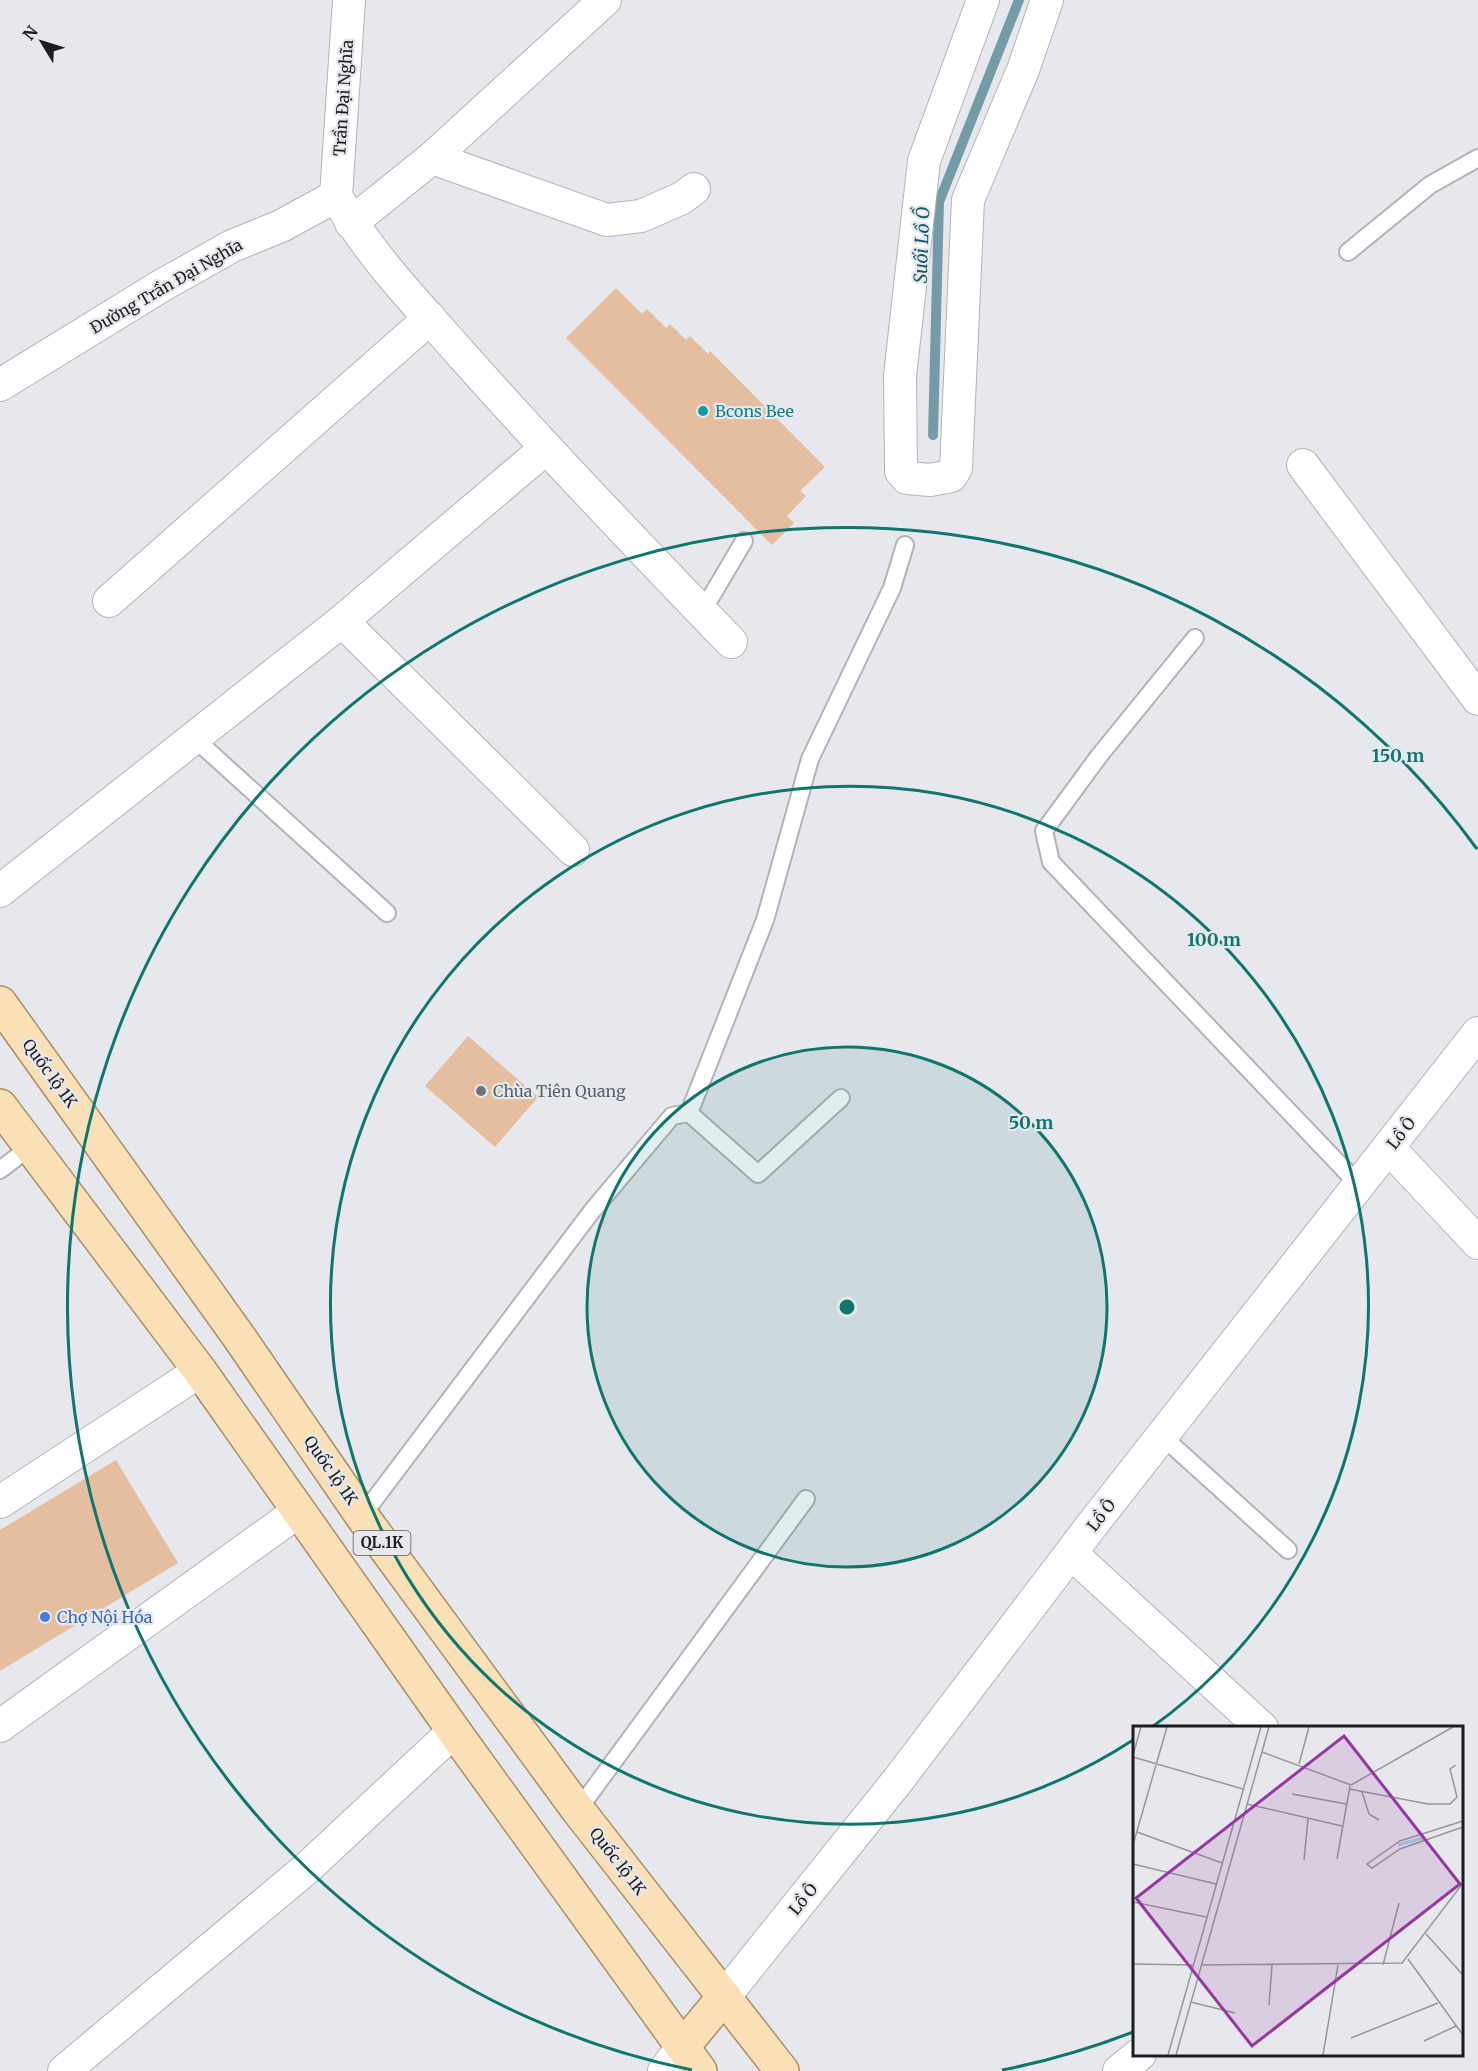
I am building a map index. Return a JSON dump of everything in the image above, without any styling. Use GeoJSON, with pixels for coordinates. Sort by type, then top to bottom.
{"type":"FeatureCollection","features":[{"type":"Feature","properties":{"kind":"main road","name":"Quốc lộ 1K"},"geometry":{"type":"LineString","coordinates":[[0,1003],[239,1337],[362,1516],[578,1810],[782,2071]]}},
{"type":"Feature","properties":{"kind":"main road","name":"QL.1K"},"geometry":{"type":"LineString","coordinates":[[0,1106],[200,1371],[454,1731],[692,2058]]}},
{"type":"Feature","properties":{"kind":"main road"},"geometry":{"type":"LineString","coordinates":[[692,2058],[724,1997]]}},
{"type":"Feature","properties":{"kind":"street","name":"Trần Đại Nghĩa"},"geometry":{"type":"LineString","coordinates":[[344,209],[350,0]]}},
{"type":"Feature","properties":{"kind":"street","name":"Đường Trần Đại Nghĩa"},"geometry":{"type":"LineString","coordinates":[[0,385],[161,286],[232,246],[281,226],[344,209],[432,158],[605,0]]}},
{"type":"Feature","properties":{"kind":"street"},"geometry":{"type":"LineString","coordinates":[[983,0],[924,161],[900,376],[902,471],[907,478],[930,480],[951,476],[956,468],[968,200],[1023,70],[1047,0]]}},
{"type":"Feature","properties":{"kind":"street"},"geometry":{"type":"LineString","coordinates":[[432,158],[608,220],[641,216],[682,198],[694,189]]}},
{"type":"Feature","properties":{"kind":"street"},"geometry":{"type":"LineString","coordinates":[[344,209],[430,318],[545,449],[731,642]]}},
{"type":"Feature","properties":{"kind":"street"},"geometry":{"type":"LineString","coordinates":[[109,601],[430,318]]}},
{"type":"Feature","properties":{"kind":"street"},"geometry":{"type":"LineString","coordinates":[[0,891],[342,621],[545,449]]}},
{"type":"Feature","properties":{"kind":"street"},"geometry":{"type":"LineString","coordinates":[[1303,465],[1478,699]]}},
{"type":"Feature","properties":{"kind":"street"},"geometry":{"type":"LineString","coordinates":[[342,621],[573,850]]}},
{"type":"Feature","properties":{"kind":"street","name":"Lồ Ô"},"geometry":{"type":"LineString","coordinates":[[724,1997],[899,1779],[1162,1436],[1478,1033]]}},
{"type":"Feature","properties":{"kind":"street"},"geometry":{"type":"LineString","coordinates":[[1389,1148],[1478,1243]]}},
{"type":"Feature","properties":{"kind":"street"},"geometry":{"type":"LineString","coordinates":[[0,1502],[200,1371]]}},
{"type":"Feature","properties":{"kind":"street"},"geometry":{"type":"LineString","coordinates":[[0,1726],[299,1511]]}},
{"type":"Feature","properties":{"kind":"street"},"geometry":{"type":"LineString","coordinates":[[1072,1554],[1260,1726]]}},
{"type":"Feature","properties":{"kind":"street"},"geometry":{"type":"LineString","coordinates":[[64,2071],[306,1869],[454,1731]]}},
{"type":"Feature","properties":{"kind":"street"},"geometry":{"type":"LineString","coordinates":[[1119,2071],[1139,2056]]}},
{"type":"Feature","properties":{"kind":"street"},"geometry":{"type":"LineString","coordinates":[[663,2071],[692,2058]]}},
{"type":"Feature","properties":{"kind":"lane"},"geometry":{"type":"LineString","coordinates":[[1348,252],[1430,185],[1478,158]]}},
{"type":"Feature","properties":{"kind":"lane"},"geometry":{"type":"LineString","coordinates":[[702,612],[744,541]]}},
{"type":"Feature","properties":{"kind":"lane"},"geometry":{"type":"LineString","coordinates":[[689,1113],[765,920],[810,759],[892,588],[905,544]]}},
{"type":"Feature","properties":{"kind":"lane"},"geometry":{"type":"LineString","coordinates":[[1195,638],[1099,756],[1044,831],[1051,862],[1360,1186]]}},
{"type":"Feature","properties":{"kind":"lane"},"geometry":{"type":"LineString","coordinates":[[194,738],[387,913]]}},
{"type":"Feature","properties":{"kind":"lane"},"geometry":{"type":"LineString","coordinates":[[689,1113],[758,1174],[841,1098]]}},
{"type":"Feature","properties":{"kind":"lane"},"geometry":{"type":"LineString","coordinates":[[362,1516],[592,1211],[672,1116],[689,1113]]}},
{"type":"Feature","properties":{"kind":"lane"},"geometry":{"type":"LineString","coordinates":[[0,1170],[30,1147]]}},
{"type":"Feature","properties":{"kind":"lane"},"geometry":{"type":"LineString","coordinates":[[1162,1436],[1288,1550]]}},
{"type":"Feature","properties":{"kind":"lane"},"geometry":{"type":"LineString","coordinates":[[578,1810],[806,1499]]}},
{"type":"Feature","properties":{"kind":"building","name":"Bcons Bee"},"geometry":{"type":"Polygon","coordinates":[[[616,288],[642,314],[647,309],[666,328],[670,324],[686,340],[690,336],[708,354],[710,351],[825,467],[800,491],[806,496],[787,516],[794,523],[772,545],[566,338],[616,288]]]}},
{"type":"Feature","properties":{"kind":"building","name":"Chùa Tiên Quang"},"geometry":{"type":"Polygon","coordinates":[[[468,1036],[538,1097],[495,1147],[425,1086],[468,1036]]]}},
{"type":"Feature","properties":{"kind":"building","name":"Chợ Nội Hóa"},"geometry":{"type":"Polygon","coordinates":[[[116,1460],[178,1563],[0,1671],[0,1530],[116,1460]]]}},
{"type":"Feature","properties":{"kind":"waterway","name":"Suối Lồ Ồ"},"geometry":{"type":"LineString","coordinates":[[933,435],[939,202],[1019,0]]}},
{"type":"Feature","properties":{"kind":"place","name":"Bcons Bee"},"geometry":{"type":"Point","coordinates":[703,411]}},
{"type":"Feature","properties":{"kind":"place","name":"Chùa Tiên Quang"},"geometry":{"type":"Point","coordinates":[481,1091]}},
{"type":"Feature","properties":{"kind":"place","name":"Chợ Nội Hóa"},"geometry":{"type":"Point","coordinates":[45,1617]}}]}
